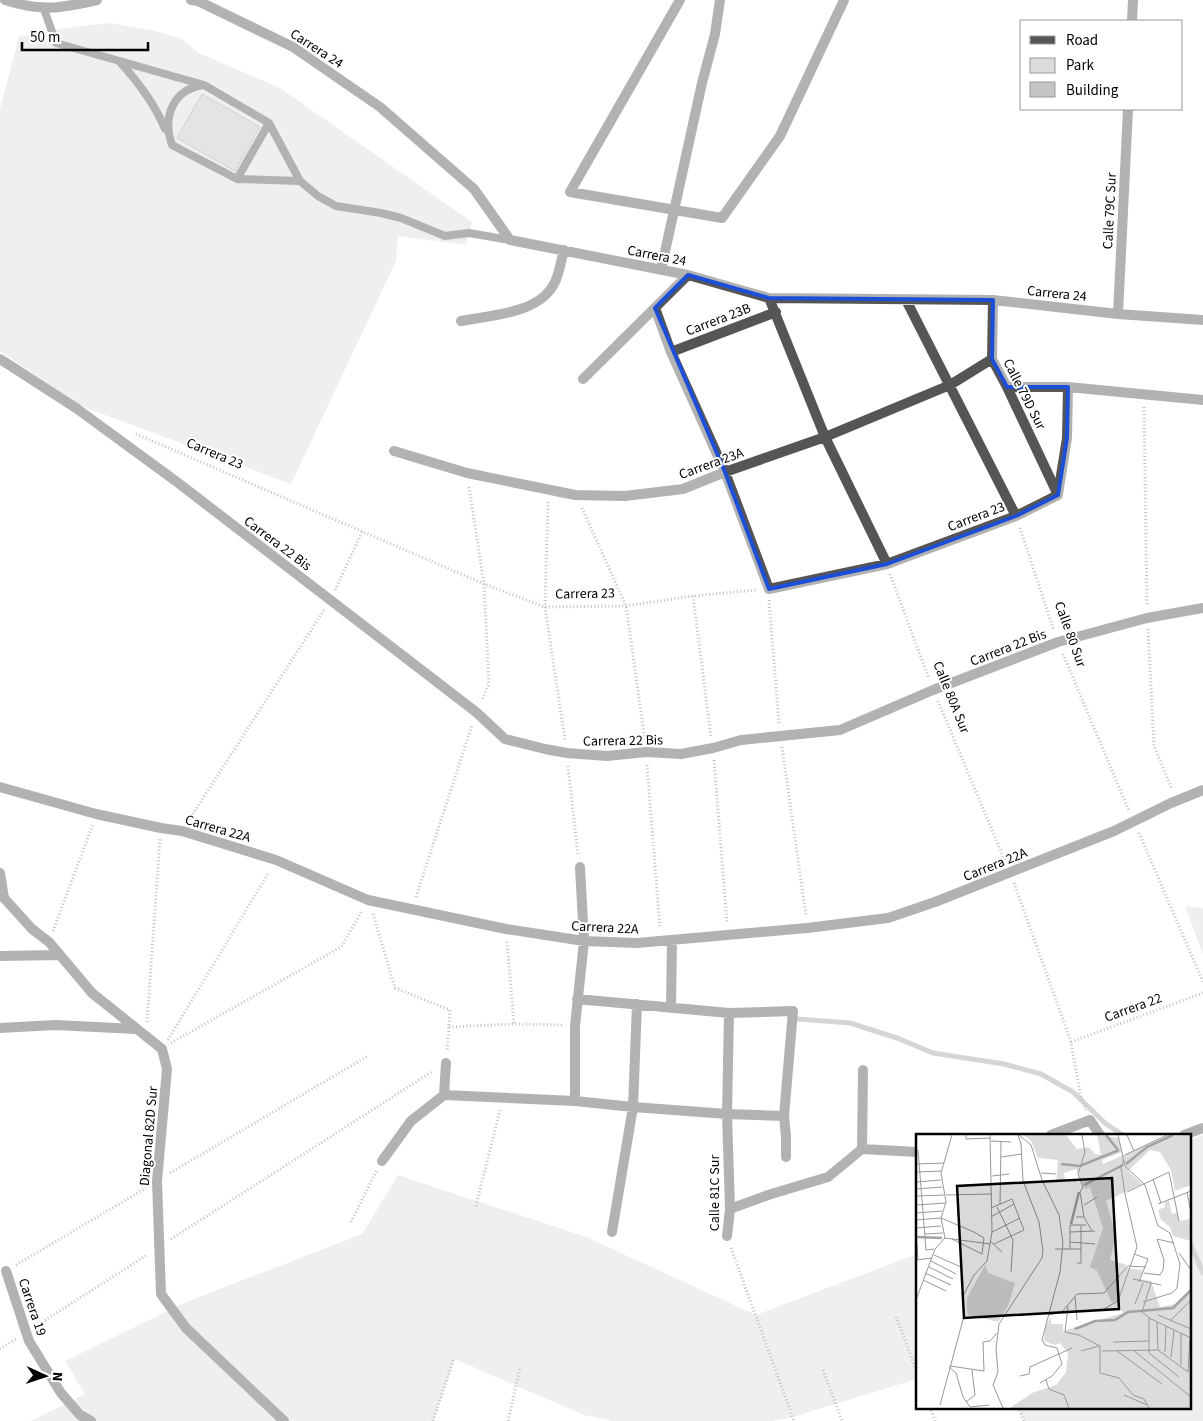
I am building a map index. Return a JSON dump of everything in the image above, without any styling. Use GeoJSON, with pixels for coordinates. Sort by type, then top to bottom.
{"type":"FeatureCollection","features":[{"type":"Feature","properties":{"kind":"street"},"geometry":{"type":"LineString","coordinates":[[5,0],[44,8],[61,8],[97,0]]}},
{"type":"Feature","properties":{"kind":"street","name":"Carrera 24"},"geometry":{"type":"LineString","coordinates":[[191,0],[198,1],[293,47],[380,107],[474,189],[510,240],[688,275],[769,298],[993,300],[1118,314],[1203,320]]}},
{"type":"Feature","properties":{"kind":"street"},"geometry":{"type":"LineString","coordinates":[[680,0],[570,192],[722,218],[780,136],[844,0]]}},
{"type":"Feature","properties":{"kind":"street"},"geometry":{"type":"LineString","coordinates":[[661,270],[702,83],[715,34],[720,0]]}},
{"type":"Feature","properties":{"kind":"street"},"geometry":{"type":"LineString","coordinates":[[1132,20],[1133,0]]}},
{"type":"Feature","properties":{"kind":"street","name":"Calle 79C Sur"},"geometry":{"type":"LineString","coordinates":[[1118,314],[1128,110]]}},
{"type":"Feature","properties":{"kind":"street"},"geometry":{"type":"LineString","coordinates":[[461,321],[520,310],[537,302],[554,284],[564,250]]}},
{"type":"Feature","properties":{"kind":"street"},"geometry":{"type":"LineString","coordinates":[[583,379],[688,275]]}},
{"type":"Feature","properties":{"kind":"street"},"geometry":{"type":"LineString","coordinates":[[769,298],[825,437],[887,564]]}},
{"type":"Feature","properties":{"kind":"street"},"geometry":{"type":"LineString","coordinates":[[906,300],[1016,516]]}},
{"type":"Feature","properties":{"kind":"street","name":"Calle 79D Sur"},"geometry":{"type":"LineString","coordinates":[[993,300],[992,359],[1058,495]]}},
{"type":"Feature","properties":{"kind":"street"},"geometry":{"type":"LineString","coordinates":[[655,308],[671,352],[725,472],[769,589]]}},
{"type":"Feature","properties":{"kind":"street","name":"Carrera 23B"},"geometry":{"type":"LineString","coordinates":[[671,352],[776,312]]}},
{"type":"Feature","properties":{"kind":"street","name":"Carrera 22 Bis"},"geometry":{"type":"LineString","coordinates":[[0,359],[76,408],[169,476],[476,712],[505,739],[567,753],[607,756],[646,752],[681,754],[741,740],[840,730],[933,690],[1058,642],[1147,618],[1203,608]]}},
{"type":"Feature","properties":{"kind":"street","name":"Carrera 23A"},"geometry":{"type":"LineString","coordinates":[[394,451],[467,473],[576,495],[625,496],[683,489],[725,472],[825,437],[950,385],[992,359]]}},
{"type":"Feature","properties":{"kind":"street"},"geometry":{"type":"LineString","coordinates":[[1007,387],[1068,387],[1203,400]]}},
{"type":"Feature","properties":{"kind":"street"},"geometry":{"type":"LineString","coordinates":[[1058,495],[1067,438],[1068,387]]}},
{"type":"Feature","properties":{"kind":"street","name":"Carrera 23"},"geometry":{"type":"LineString","coordinates":[[769,589],[887,564],[1016,516],[1058,495]]}},
{"type":"Feature","properties":{"kind":"street","name":"Carrera 22A"},"geometry":{"type":"LineString","coordinates":[[0,787],[96,814],[182,831],[276,860],[368,900],[506,929],[584,941],[637,943],[807,928],[888,918],[935,902],[1114,831],[1203,790]]}},
{"type":"Feature","properties":{"kind":"street"},"geometry":{"type":"LineString","coordinates":[[575,1100],[575,1026],[584,941],[580,867]]}},
{"type":"Feature","properties":{"kind":"street"},"geometry":{"type":"LineString","coordinates":[[0,873],[4,898],[32,929],[49,942],[92,993],[162,1049]]}},
{"type":"Feature","properties":{"kind":"street"},"geometry":{"type":"LineString","coordinates":[[671,1008],[672,940]]}},
{"type":"Feature","properties":{"kind":"street"},"geometry":{"type":"LineString","coordinates":[[0,956],[58,954]]}},
{"type":"Feature","properties":{"kind":"street"},"geometry":{"type":"LineString","coordinates":[[577,999],[729,1013],[793,1011],[784,1116],[786,1157]]}},
{"type":"Feature","properties":{"kind":"street"},"geometry":{"type":"LineString","coordinates":[[612,1232],[633,1107],[637,1004]]}},
{"type":"Feature","properties":{"kind":"street","name":"Calle 81C Sur"},"geometry":{"type":"LineString","coordinates":[[727,1236],[730,1209],[726,1114],[729,1013]]}},
{"type":"Feature","properties":{"kind":"street"},"geometry":{"type":"LineString","coordinates":[[0,1028],[55,1025],[136,1029]]}},
{"type":"Feature","properties":{"kind":"street","name":"Diagonal 82D Sur"},"geometry":{"type":"LineString","coordinates":[[162,1049],[167,1069],[157,1181],[161,1294],[186,1328],[284,1421]]}},
{"type":"Feature","properties":{"kind":"street"},"geometry":{"type":"LineString","coordinates":[[444,1095],[446,1063]]}},
{"type":"Feature","properties":{"kind":"street"},"geometry":{"type":"LineString","coordinates":[[862,1149],[863,1070]]}},
{"type":"Feature","properties":{"kind":"street"},"geometry":{"type":"LineString","coordinates":[[382,1161],[411,1121],[444,1095],[575,1100],[633,1107],[784,1116]]}},
{"type":"Feature","properties":{"kind":"street"},"geometry":{"type":"LineString","coordinates":[[1054,1134],[1090,1120],[1099,1134]]}},
{"type":"Feature","properties":{"kind":"street"},"geometry":{"type":"LineString","coordinates":[[1187,1134],[1203,1128]]}},
{"type":"Feature","properties":{"kind":"street"},"geometry":{"type":"LineString","coordinates":[[730,1209],[768,1195],[828,1177],[862,1149],[916,1152]]}},
{"type":"Feature","properties":{"kind":"street","name":"Carrera 19"},"geometry":{"type":"LineString","coordinates":[[6,1270],[29,1341],[61,1393],[80,1415],[91,1421]]}},
{"type":"Feature","properties":{"kind":"lane"},"geometry":{"type":"LineString","coordinates":[[44,8],[56,43],[204,86],[269,123],[300,181],[318,196],[336,206],[401,218],[444,236],[469,233],[510,240]]}},
{"type":"Feature","properties":{"kind":"lane"},"geometry":{"type":"LineString","coordinates":[[119,61],[136,79],[150,100],[172,145],[237,179],[300,181]]}},
{"type":"Feature","properties":{"kind":"lane"},"geometry":{"type":"LineString","coordinates":[[172,145],[167,126],[172,106],[195,86],[204,86]]}},
{"type":"Feature","properties":{"kind":"lane"},"geometry":{"type":"LineString","coordinates":[[237,179],[269,123]]}},
{"type":"Feature","properties":{"kind":"path"},"geometry":{"type":"LineString","coordinates":[[1144,393],[1147,618],[1154,746],[1176,801]]}},
{"type":"Feature","properties":{"kind":"path","name":"Carrera 23"},"geometry":{"type":"LineString","coordinates":[[129,431],[484,584],[545,607],[626,606],[693,596],[769,589]]}},
{"type":"Feature","properties":{"kind":"path"},"geometry":{"type":"LineString","coordinates":[[548,490],[545,607],[567,753],[580,867]]}},
{"type":"Feature","properties":{"kind":"path"},"geometry":{"type":"LineString","coordinates":[[576,495],[626,606],[646,752],[661,941]]}},
{"type":"Feature","properties":{"kind":"path","name":"Calle 80 Sur"},"geometry":{"type":"LineString","coordinates":[[1016,516],[1058,642],[1203,982]]}},
{"type":"Feature","properties":{"kind":"path"},"geometry":{"type":"LineString","coordinates":[[182,831],[331,600],[362,532]]}},
{"type":"Feature","properties":{"kind":"path","name":"Calle 80A Sur"},"geometry":{"type":"LineString","coordinates":[[887,564],[933,690],[1010,872],[1071,1042],[1080,1093],[1087,1114]]}},
{"type":"Feature","properties":{"kind":"path"},"geometry":{"type":"LineString","coordinates":[[769,589],[780,735],[807,928]]}},
{"type":"Feature","properties":{"kind":"path"},"geometry":{"type":"LineString","coordinates":[[693,596],[713,748],[728,935]]}},
{"type":"Feature","properties":{"kind":"path"},"geometry":{"type":"LineString","coordinates":[[49,942],[96,814]]}},
{"type":"Feature","properties":{"kind":"path"},"geometry":{"type":"LineString","coordinates":[[146,1035],[161,828]]}},
{"type":"Feature","properties":{"kind":"path"},"geometry":{"type":"LineString","coordinates":[[162,1049],[276,860]]}},
{"type":"Feature","properties":{"kind":"path"},"geometry":{"type":"LineString","coordinates":[[162,1049],[341,947],[368,900]]}},
{"type":"Feature","properties":{"kind":"path"},"geometry":{"type":"LineString","coordinates":[[0,1349],[446,1063],[450,1010],[395,988],[368,900]]}},
{"type":"Feature","properties":{"kind":"path"},"geometry":{"type":"LineString","coordinates":[[506,929],[514,1024]]}},
{"type":"Feature","properties":{"kind":"path","name":"Carrera 22"},"geometry":{"type":"LineString","coordinates":[[1071,1042],[1203,993]]}},
{"type":"Feature","properties":{"kind":"path"},"geometry":{"type":"LineString","coordinates":[[449,1027],[514,1024],[575,1026]]}},
{"type":"Feature","properties":{"kind":"path"},"geometry":{"type":"LineString","coordinates":[[6,1270],[368,1056]]}},
{"type":"Feature","properties":{"kind":"path"},"geometry":{"type":"LineString","coordinates":[[476,1206],[503,1097]]}},
{"type":"Feature","properties":{"kind":"path"},"geometry":{"type":"LineString","coordinates":[[351,1222],[382,1161]]}},
{"type":"Feature","properties":{"kind":"path","name":"Calle 81C Sur"},"geometry":{"type":"LineString","coordinates":[[727,1236],[794,1421]]}},
{"type":"Feature","properties":{"kind":"path"},"geometry":{"type":"LineString","coordinates":[[896,1318],[916,1369]]}},
{"type":"Feature","properties":{"kind":"path"},"geometry":{"type":"LineString","coordinates":[[433,1421],[454,1358]]}},
{"type":"Feature","properties":{"kind":"path"},"geometry":{"type":"LineString","coordinates":[[508,1421],[520,1368]]}},
{"type":"Feature","properties":{"kind":"path"},"geometry":{"type":"LineString","coordinates":[[823,1370],[842,1421]]}},
{"type":"Feature","properties":{"kind":"path"},"geometry":{"type":"LineString","coordinates":[[930,1408],[935,1421]]}},
{"type":"Feature","properties":{"kind":"path"},"geometry":{"type":"LineString","coordinates":[[1018,1408],[1024,1421]]}},
{"type":"Feature","properties":{"kind":"highlighted area"},"geometry":{"type":"Polygon","coordinates":[[[688,275],[769,298],[993,300],[992,359],[1007,387],[1068,387],[1067,438],[1058,495],[1016,516],[887,564],[769,589],[725,472],[655,308],[688,275]]]}},
{"type":"Feature","properties":{"kind":"green space"},"geometry":{"type":"Polygon","coordinates":[[[110,23],[155,31],[180,38],[199,53],[280,88],[472,222],[466,245],[398,236],[396,261],[291,484],[81,406],[0,351],[0,109],[19,37],[64,28],[110,23]]]}},
{"type":"Feature","properties":{"kind":"green space"},"geometry":{"type":"Polygon","coordinates":[[[1185,906],[1203,908],[1203,955],[1185,906]]]}},
{"type":"Feature","properties":{"kind":"green space"},"geometry":{"type":"Polygon","coordinates":[[[1203,1135],[1203,1421],[1024,1421],[1019,1408],[1190,1408],[1190,1140],[1203,1135]]]}},
{"type":"Feature","properties":{"kind":"green space"},"geometry":{"type":"Polygon","coordinates":[[[398,1175],[586,1237],[756,1315],[916,1254],[916,1379],[793,1417],[772,1421],[613,1421],[584,1415],[455,1359],[433,1421],[31,1421],[85,1394],[65,1361],[184,1303],[362,1234],[398,1175]]]}},
{"type":"Feature","properties":{"kind":"building"},"geometry":{"type":"Polygon","coordinates":[[[202,94],[260,127],[235,171],[177,138],[202,94]]]}},
{"type":"Feature","properties":{"kind":"waterway"},"geometry":{"type":"LineString","coordinates":[[798,1019],[850,1023],[897,1038],[933,1053],[1004,1064],[1041,1074],[1073,1092],[1106,1124],[1121,1134]]}},
{"type":"Feature","properties":{"kind":"waterway"},"geometry":{"type":"LineString","coordinates":[[1190,1243],[1203,1273]]}}]}
